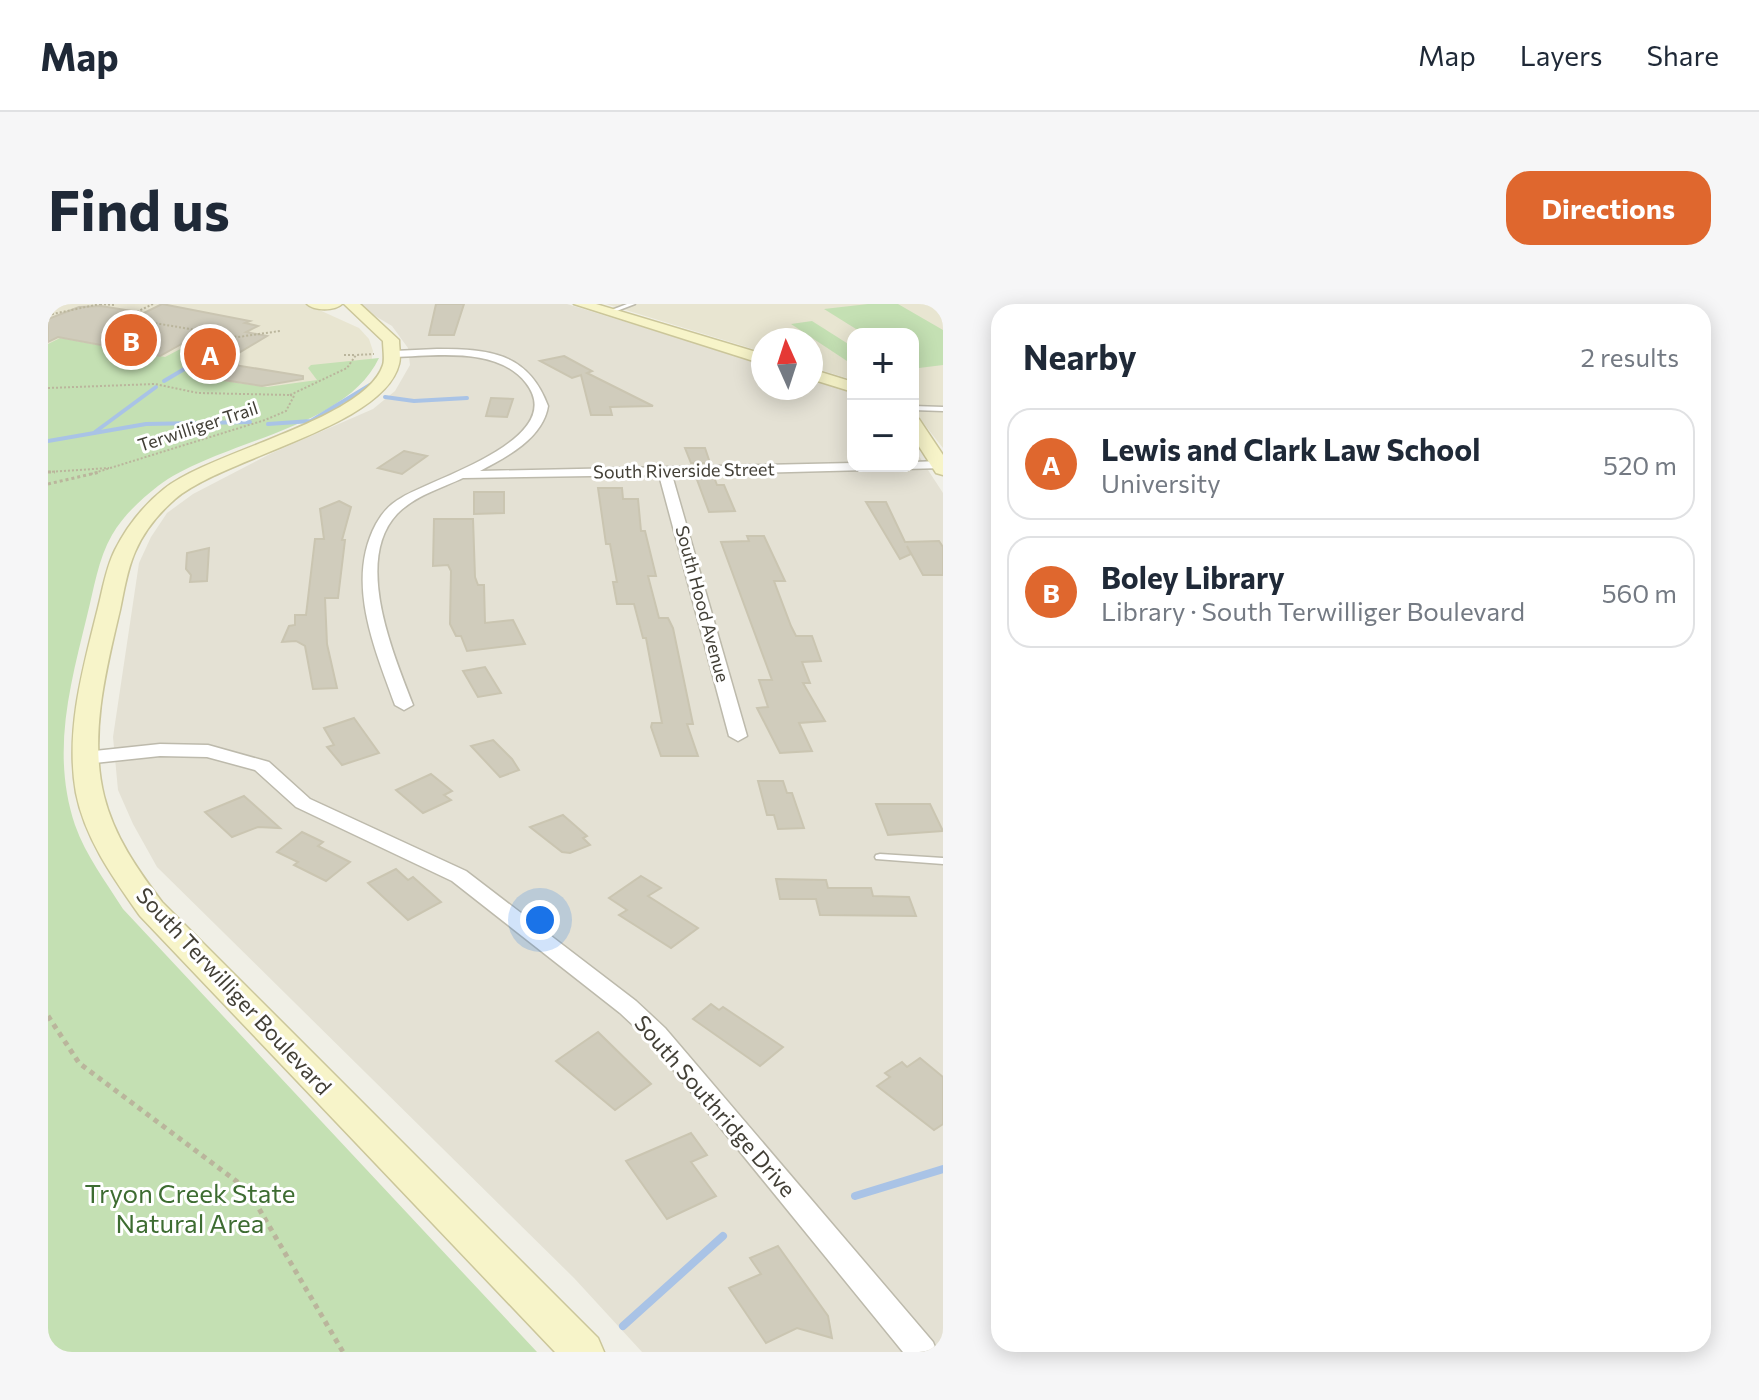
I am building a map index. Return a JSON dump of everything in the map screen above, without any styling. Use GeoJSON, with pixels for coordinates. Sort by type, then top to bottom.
{"type":"FeatureCollection","features":[{"type":"Feature","properties":{"kind":"main road"},"geometry":{"type":"LineString","coordinates":[[314,304],[335,304]]}},
{"type":"Feature","properties":{"kind":"main road"},"geometry":{"type":"LineString","coordinates":[[351,304],[391,340],[394,354]]}},
{"type":"Feature","properties":{"kind":"main road"},"geometry":{"type":"LineString","coordinates":[[581,304],[751,355]]}},
{"type":"Feature","properties":{"kind":"main road"},"geometry":{"type":"LineString","coordinates":[[327,305],[370,320]]}},
{"type":"Feature","properties":{"kind":"main road","name":"South Terwilliger Boulevard"},"geometry":{"type":"LineString","coordinates":[[394,354],[388,377],[363,400],[334,417],[212,467],[176,489],[144,517],[120,562],[84,735],[85,758],[98,823],[120,866],[151,909],[583,1352]]}},
{"type":"Feature","properties":{"kind":"main road"},"geometry":{"type":"LineString","coordinates":[[823,378],[847,385]]}},
{"type":"Feature","properties":{"kind":"main road"},"geometry":{"type":"LineString","coordinates":[[919,432],[942,466]]}},
{"type":"Feature","properties":{"kind":"street"},"geometry":{"type":"LineString","coordinates":[[394,354],[482,355],[515,365],[532,377],[542,406],[533,427],[504,452],[466,475],[398,505],[385,519],[375,542],[369,589],[371,610],[404,705]]}},
{"type":"Feature","properties":{"kind":"street"},"geometry":{"type":"LineString","coordinates":[[919,466],[942,466]]}},
{"type":"Feature","properties":{"kind":"street","name":"South Riverside Street"},"geometry":{"type":"LineString","coordinates":[[466,475],[847,467]]}},
{"type":"Feature","properties":{"kind":"street","name":"South Hood Avenue"},"geometry":{"type":"LineString","coordinates":[[665,472],[738,736]]}},
{"type":"Feature","properties":{"kind":"street","name":"South Southridge Drive"},"geometry":{"type":"LineString","coordinates":[[85,758],[185,750],[246,759],[279,778],[303,803],[459,876],[628,1007],[657,1034],[922,1352]]}},
{"type":"Feature","properties":{"kind":"lane"},"geometry":{"type":"LineString","coordinates":[[612,311],[632,304]]}},
{"type":"Feature","properties":{"kind":"lane"},"geometry":{"type":"LineString","coordinates":[[919,408],[943,409]]}},
{"type":"Feature","properties":{"kind":"lane"},"geometry":{"type":"LineString","coordinates":[[880,857],[943,861]]}},
{"type":"Feature","properties":{"kind":"path"},"geometry":{"type":"LineString","coordinates":[[48,315],[100,304],[115,305]]}},
{"type":"Feature","properties":{"kind":"path"},"geometry":{"type":"LineString","coordinates":[[153,304],[124,318],[238,337],[280,331]]}},
{"type":"Feature","properties":{"kind":"path"},"geometry":{"type":"LineString","coordinates":[[344,355],[376,354]]}},
{"type":"Feature","properties":{"kind":"path"},"geometry":{"type":"LineString","coordinates":[[290,395],[347,368],[356,355]]}},
{"type":"Feature","properties":{"kind":"path","name":"Terwilliger Trail"},"geometry":{"type":"LineString","coordinates":[[48,388],[155,384],[198,393],[294,396],[286,411],[115,468],[48,484]]}},
{"type":"Feature","properties":{"kind":"path"},"geometry":{"type":"LineString","coordinates":[[48,472],[83,467],[115,468]]}},
{"type":"Feature","properties":{"kind":"path"},"geometry":{"type":"LineString","coordinates":[[48,1016],[79,1063],[248,1190],[343,1352]]}},
{"type":"Feature","properties":{"kind":"shaded area"},"geometry":{"type":"Polygon","coordinates":[[[63,304],[306,304],[359,328],[369,339],[373,351],[370,370],[339,400],[48,356],[48,310],[63,304]]]}},
{"type":"Feature","properties":{"kind":"shaded area"},"geometry":{"type":"Polygon","coordinates":[[[355,304],[567,304],[751,360],[751,400],[823,400],[823,383],[847,391],[847,472],[919,472],[919,456],[943,493],[943,1352],[642,1352],[574,1278],[157,867],[133,824],[118,790],[113,737],[139,563],[151,537],[167,513],[193,494],[272,453],[373,409],[395,391],[410,365],[408,348],[392,326],[355,304]]]}},
{"type":"Feature","properties":{"kind":"shaded area"},"geometry":{"type":"Polygon","coordinates":[[[606,304],[943,304],[943,448],[919,418],[919,328],[847,328],[847,378],[823,371],[823,328],[751,328],[751,348],[606,304]]]}},
{"type":"Feature","properties":{"kind":"green space"},"geometry":{"type":"Polygon","coordinates":[[[898,304],[943,330],[943,365],[919,368],[919,328],[854,328],[824,309],[898,304]]]}},
{"type":"Feature","properties":{"kind":"green space"},"geometry":{"type":"Polygon","coordinates":[[[812,321],[847,343],[847,361],[823,345],[823,328],[797,328],[791,324],[812,321]]]}},
{"type":"Feature","properties":{"kind":"green space","name":"Tryon Creek State Natural Area"},"geometry":{"type":"Polygon","coordinates":[[[60,338],[165,357],[188,345],[211,349],[225,381],[267,387],[317,380],[308,368],[311,365],[379,358],[362,382],[339,402],[279,432],[184,470],[145,497],[116,528],[100,564],[69,694],[64,746],[68,798],[85,847],[123,909],[537,1352],[48,1352],[48,344],[60,338]]]}},
{"type":"Feature","properties":{"kind":"building"},"geometry":{"type":"Polygon","coordinates":[[[162,304],[250,321],[245,323],[258,326],[246,332],[267,336],[222,363],[303,376],[303,379],[262,386],[217,379],[194,337],[160,356],[58,337],[48,342],[48,319],[79,307],[101,306],[144,313],[162,304]]]}},
{"type":"Feature","properties":{"kind":"building"},"geometry":{"type":"Polygon","coordinates":[[[436,304],[464,304],[454,335],[429,335],[436,304]]]}},
{"type":"Feature","properties":{"kind":"building"},"geometry":{"type":"Polygon","coordinates":[[[564,356],[592,371],[587,373],[653,406],[610,407],[612,415],[591,415],[581,375],[572,378],[540,361],[564,356]]]}},
{"type":"Feature","properties":{"kind":"building"},"geometry":{"type":"Polygon","coordinates":[[[491,398],[513,399],[507,417],[486,416],[491,398]]]}},
{"type":"Feature","properties":{"kind":"building"},"geometry":{"type":"Polygon","coordinates":[[[685,448],[705,448],[710,463],[691,463],[685,448]]]}},
{"type":"Feature","properties":{"kind":"building"},"geometry":{"type":"Polygon","coordinates":[[[404,451],[427,456],[402,474],[378,468],[404,451]]]}},
{"type":"Feature","properties":{"kind":"building"},"geometry":{"type":"Polygon","coordinates":[[[696,477],[714,477],[717,485],[724,485],[735,511],[709,512],[696,477]]]}},
{"type":"Feature","properties":{"kind":"building"},"geometry":{"type":"Polygon","coordinates":[[[598,488],[622,488],[623,499],[638,499],[641,531],[645,531],[656,576],[648,576],[659,618],[668,618],[673,628],[693,724],[687,724],[698,756],[661,756],[651,727],[652,723],[662,723],[646,638],[643,638],[634,604],[617,604],[613,582],[617,582],[610,544],[606,544],[598,488]]]}},
{"type":"Feature","properties":{"kind":"building"},"geometry":{"type":"Polygon","coordinates":[[[474,492],[504,492],[504,513],[474,514],[474,492]]]}},
{"type":"Feature","properties":{"kind":"building"},"geometry":{"type":"Polygon","coordinates":[[[339,501],[351,507],[342,540],[345,540],[338,598],[325,598],[327,644],[337,688],[313,689],[305,646],[296,641],[282,642],[289,626],[295,625],[295,615],[306,615],[315,539],[324,539],[320,509],[339,501]]]}},
{"type":"Feature","properties":{"kind":"building"},"geometry":{"type":"Polygon","coordinates":[[[866,502],[886,502],[905,542],[939,541],[943,547],[943,575],[923,575],[907,546],[911,554],[900,559],[866,502]]]}},
{"type":"Feature","properties":{"kind":"building"},"geometry":{"type":"Polygon","coordinates":[[[434,519],[473,519],[475,577],[478,585],[484,585],[485,623],[513,620],[525,644],[467,651],[461,636],[456,636],[450,624],[451,571],[448,565],[433,566],[434,519]]]}},
{"type":"Feature","properties":{"kind":"building"},"geometry":{"type":"Polygon","coordinates":[[[747,536],[764,536],[785,581],[774,581],[791,626],[796,636],[812,636],[821,661],[802,662],[810,683],[803,683],[825,721],[799,723],[812,751],[780,753],[757,708],[768,707],[759,680],[772,680],[721,542],[749,541],[747,536]]]}},
{"type":"Feature","properties":{"kind":"building"},"geometry":{"type":"Polygon","coordinates":[[[209,548],[207,581],[190,582],[191,575],[186,569],[187,553],[209,548]]]}},
{"type":"Feature","properties":{"kind":"building"},"geometry":{"type":"Polygon","coordinates":[[[485,667],[501,693],[478,697],[463,671],[485,667]]]}},
{"type":"Feature","properties":{"kind":"building"},"geometry":{"type":"Polygon","coordinates":[[[354,718],[379,753],[342,765],[327,747],[334,745],[324,728],[354,718]]]}},
{"type":"Feature","properties":{"kind":"building"},"geometry":{"type":"Polygon","coordinates":[[[493,740],[519,770],[500,777],[471,746],[493,740]]]}},
{"type":"Feature","properties":{"kind":"building"},"geometry":{"type":"Polygon","coordinates":[[[431,774],[452,791],[444,795],[451,800],[423,813],[396,790],[431,774]]]}},
{"type":"Feature","properties":{"kind":"building"},"geometry":{"type":"Polygon","coordinates":[[[758,781],[783,781],[787,793],[792,793],[804,828],[778,829],[774,815],[767,815],[758,781]]]}},
{"type":"Feature","properties":{"kind":"building"},"geometry":{"type":"Polygon","coordinates":[[[244,796],[280,828],[258,827],[232,837],[205,812],[244,796]]]}},
{"type":"Feature","properties":{"kind":"building"},"geometry":{"type":"Polygon","coordinates":[[[876,804],[930,804],[943,831],[888,835],[876,804]]]}},
{"type":"Feature","properties":{"kind":"building"},"geometry":{"type":"Polygon","coordinates":[[[563,815],[587,836],[583,838],[590,845],[570,853],[562,852],[530,827],[563,815]]]}},
{"type":"Feature","properties":{"kind":"building"},"geometry":{"type":"Polygon","coordinates":[[[302,832],[323,842],[318,846],[350,862],[326,881],[294,865],[298,862],[277,852],[302,832]]]}},
{"type":"Feature","properties":{"kind":"building"},"geometry":{"type":"Polygon","coordinates":[[[396,869],[408,880],[413,877],[441,902],[408,920],[368,883],[396,869]]]}},
{"type":"Feature","properties":{"kind":"building"},"geometry":{"type":"Polygon","coordinates":[[[641,876],[661,888],[648,896],[698,928],[671,948],[619,915],[627,910],[609,898],[641,876]]]}},
{"type":"Feature","properties":{"kind":"building"},"geometry":{"type":"Polygon","coordinates":[[[776,879],[826,880],[828,888],[871,888],[873,896],[909,897],[916,916],[820,915],[816,899],[780,899],[776,879]]]}},
{"type":"Feature","properties":{"kind":"building"},"geometry":{"type":"Polygon","coordinates":[[[711,1004],[719,1010],[723,1007],[783,1047],[760,1066],[693,1019],[711,1004]]]}},
{"type":"Feature","properties":{"kind":"building"},"geometry":{"type":"Polygon","coordinates":[[[598,1032],[651,1084],[615,1110],[556,1061],[598,1032]]]}},
{"type":"Feature","properties":{"kind":"building"},"geometry":{"type":"Polygon","coordinates":[[[920,1058],[943,1077],[943,1124],[934,1130],[877,1086],[890,1077],[885,1073],[902,1062],[907,1067],[920,1058]]]}},
{"type":"Feature","properties":{"kind":"building"},"geometry":{"type":"Polygon","coordinates":[[[691,1133],[707,1155],[691,1162],[716,1196],[667,1219],[626,1161],[691,1133]]]}},
{"type":"Feature","properties":{"kind":"building"},"geometry":{"type":"Polygon","coordinates":[[[778,1246],[828,1316],[832,1338],[797,1328],[766,1343],[729,1288],[761,1274],[750,1258],[778,1246]]]}},
{"type":"Feature","properties":{"kind":"waterway"},"geometry":{"type":"LineString","coordinates":[[164,381],[186,368]]}},
{"type":"Feature","properties":{"kind":"waterway"},"geometry":{"type":"LineString","coordinates":[[268,424],[311,421],[370,385]]}},
{"type":"Feature","properties":{"kind":"waterway"},"geometry":{"type":"LineString","coordinates":[[95,432],[156,387]]}},
{"type":"Feature","properties":{"kind":"waterway"},"geometry":{"type":"LineString","coordinates":[[385,397],[414,401],[467,398]]}},
{"type":"Feature","properties":{"kind":"waterway"},"geometry":{"type":"LineString","coordinates":[[48,441],[146,424],[250,422]]}},
{"type":"Feature","properties":{"kind":"waterway"},"geometry":{"type":"LineString","coordinates":[[855,1196],[943,1169]]}},
{"type":"Feature","properties":{"kind":"waterway"},"geometry":{"type":"LineString","coordinates":[[623,1326],[723,1236]]}},
{"type":"Feature","properties":{"kind":"place","name":"Boley Library"},"geometry":{"type":"Point","coordinates":[131,340]}},
{"type":"Feature","properties":{"kind":"place","name":"Lewis and Clark Law School"},"geometry":{"type":"Point","coordinates":[210,354]}}]}
